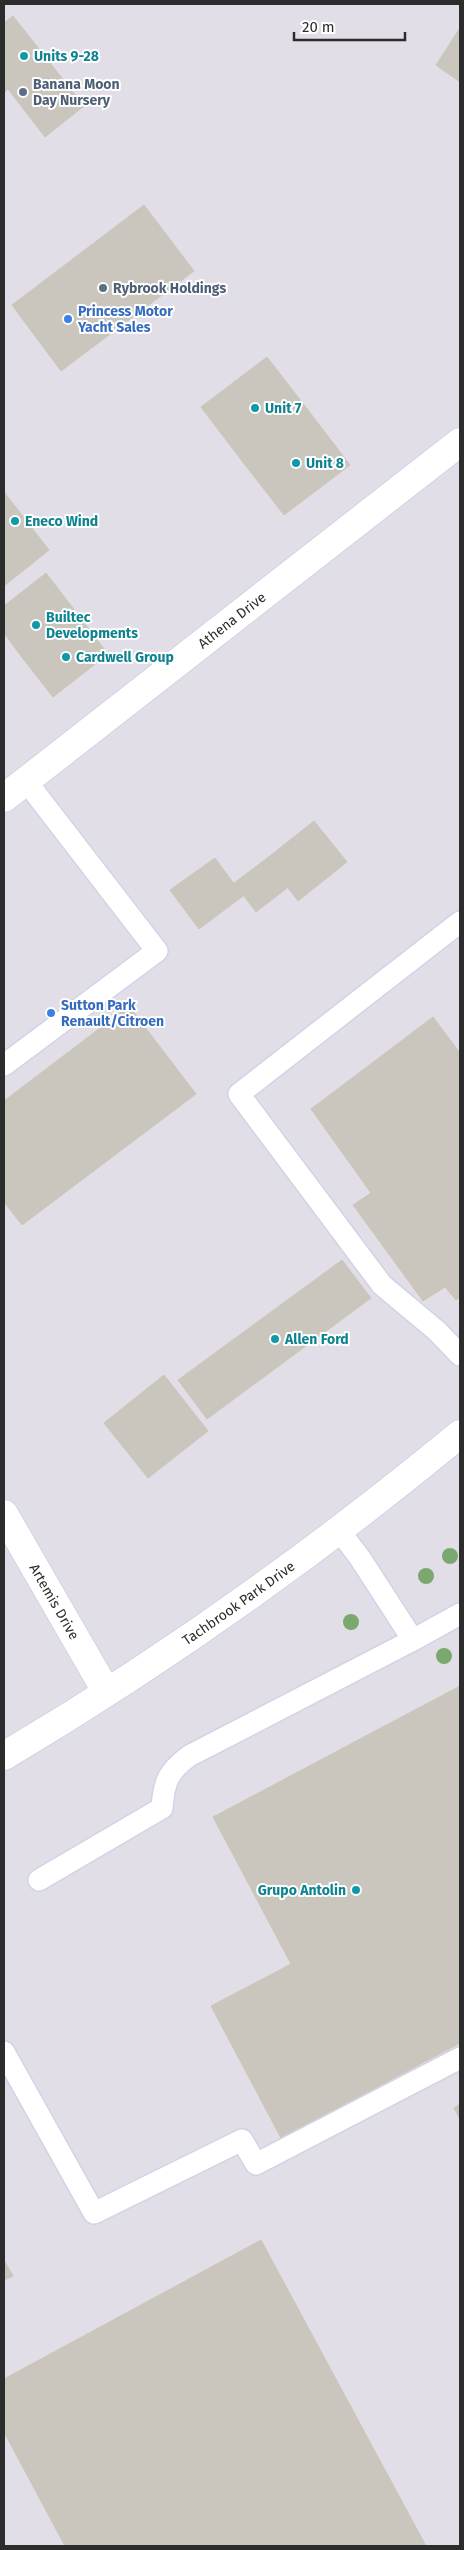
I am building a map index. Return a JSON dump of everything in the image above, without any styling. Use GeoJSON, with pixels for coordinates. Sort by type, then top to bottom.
{"type":"FeatureCollection","features":[{"type":"Feature","properties":{"kind":"street","name":"Athena Drive"},"geometry":{"type":"LineString","coordinates":[[4,798],[460,442]]}},
{"type":"Feature","properties":{"kind":"street","name":"Tachbrook Park Drive"},"geometry":{"type":"LineString","coordinates":[[4,1756],[218,1617],[403,1481],[460,1434]]}},
{"type":"Feature","properties":{"kind":"street","name":"Artemis Drive"},"geometry":{"type":"LineString","coordinates":[[4,1514],[106,1690]]}},
{"type":"Feature","properties":{"kind":"lane"},"geometry":{"type":"LineString","coordinates":[[4,1065],[157,951],[26,781]]}},
{"type":"Feature","properties":{"kind":"lane"},"geometry":{"type":"LineString","coordinates":[[460,922],[240,1094],[382,1285],[437,1331],[460,1355]]}},
{"type":"Feature","properties":{"kind":"lane"},"geometry":{"type":"LineString","coordinates":[[338,1529],[360,1558],[413,1640]]}},
{"type":"Feature","properties":{"kind":"lane"},"geometry":{"type":"LineString","coordinates":[[39,1880],[162,1808],[166,1781],[173,1768],[189,1756],[460,1614]]}},
{"type":"Feature","properties":{"kind":"lane"},"geometry":{"type":"LineString","coordinates":[[4,2052],[94,2213],[242,2140],[256,2164],[460,2058]]}},
{"type":"Feature","properties":{"kind":"shaded area"},"geometry":{"type":"Polygon","coordinates":[[[4,4],[460,4],[460,2546],[4,2546],[4,4]]]}},
{"type":"Feature","properties":{"kind":"building","name":"Units 9-28"},"geometry":{"type":"Polygon","coordinates":[[[13,16],[84,106],[45,137],[8,89],[4,93],[4,23],[13,16]]]}},
{"type":"Feature","properties":{"kind":"building"},"geometry":{"type":"Polygon","coordinates":[[[460,28],[460,82],[436,65],[460,28]]]}},
{"type":"Feature","properties":{"kind":"building","name":"Rybrook Holdings"},"geometry":{"type":"Polygon","coordinates":[[[144,205],[194,271],[61,371],[12,305],[144,205]]]}},
{"type":"Feature","properties":{"kind":"building","name":"Unit 7"},"geometry":{"type":"Polygon","coordinates":[[[267,357],[308,410],[242,461],[201,407],[267,357]]]}},
{"type":"Feature","properties":{"kind":"building","name":"Unit 8"},"geometry":{"type":"Polygon","coordinates":[[[308,410],[350,465],[284,515],[242,461],[308,410]]]}},
{"type":"Feature","properties":{"kind":"building","name":"Eneco Wind"},"geometry":{"type":"Polygon","coordinates":[[[4,492],[49,550],[4,586],[4,492]]]}},
{"type":"Feature","properties":{"kind":"building","name":"Builtec Developments"},"geometry":{"type":"Polygon","coordinates":[[[46,573],[79,616],[24,660],[4,633],[4,606],[46,573]]]}},
{"type":"Feature","properties":{"kind":"building","name":"Cardwell Group"},"geometry":{"type":"Polygon","coordinates":[[[79,616],[108,654],[53,697],[24,660],[79,616]]]}},
{"type":"Feature","properties":{"kind":"building"},"geometry":{"type":"Polygon","coordinates":[[[314,821],[347,862],[298,901],[266,859],[314,821]]]}},
{"type":"Feature","properties":{"kind":"building"},"geometry":{"type":"Polygon","coordinates":[[[215,858],[243,896],[199,929],[170,890],[215,858]]]}},
{"type":"Feature","properties":{"kind":"building"},"geometry":{"type":"Polygon","coordinates":[[[266,859],[287,888],[256,912],[234,883],[266,859]]]}},
{"type":"Feature","properties":{"kind":"building"},"geometry":{"type":"Polygon","coordinates":[[[129,1006],[196,1094],[22,1225],[4,1202],[4,1101],[129,1006]]]}},
{"type":"Feature","properties":{"kind":"building"},"geometry":{"type":"Polygon","coordinates":[[[433,1017],[460,1053],[460,1297],[456,1300],[445,1287],[423,1301],[353,1205],[371,1193],[311,1109],[433,1017]]]}},
{"type":"Feature","properties":{"kind":"building","name":"Allen Ford"},"geometry":{"type":"Polygon","coordinates":[[[342,1260],[371,1298],[207,1419],[178,1380],[342,1260]]]}},
{"type":"Feature","properties":{"kind":"building"},"geometry":{"type":"Polygon","coordinates":[[[164,1375],[208,1431],[148,1478],[104,1423],[164,1375]]]}},
{"type":"Feature","properties":{"kind":"building","name":"Grupo Antolin"},"geometry":{"type":"Polygon","coordinates":[[[460,1686],[460,2043],[281,2138],[211,2006],[291,1964],[213,1817],[460,1686]]]}},
{"type":"Feature","properties":{"kind":"building"},"geometry":{"type":"Polygon","coordinates":[[[460,2104],[460,2119],[454,2108],[460,2104]]]}},
{"type":"Feature","properties":{"kind":"building"},"geometry":{"type":"Polygon","coordinates":[[[261,2240],[426,2546],[65,2546],[4,2432],[4,2379],[261,2240]]]}},
{"type":"Feature","properties":{"kind":"building"},"geometry":{"type":"Polygon","coordinates":[[[4,2260],[13,2276],[4,2280],[4,2260]]]}},
{"type":"Feature","properties":{"kind":"place","name":"Units 9-28"},"geometry":{"type":"Point","coordinates":[24,56]}},
{"type":"Feature","properties":{"kind":"place","name":"Banana Moon Day Nursery"},"geometry":{"type":"Point","coordinates":[23,92]}},
{"type":"Feature","properties":{"kind":"place","name":"Rybrook Holdings"},"geometry":{"type":"Point","coordinates":[103,288]}},
{"type":"Feature","properties":{"kind":"place","name":"Princess Motor Yacht Sales"},"geometry":{"type":"Point","coordinates":[68,319]}},
{"type":"Feature","properties":{"kind":"place","name":"Unit 7"},"geometry":{"type":"Point","coordinates":[255,408]}},
{"type":"Feature","properties":{"kind":"place","name":"Unit 8"},"geometry":{"type":"Point","coordinates":[296,463]}},
{"type":"Feature","properties":{"kind":"place","name":"Eneco Wind"},"geometry":{"type":"Point","coordinates":[15,521]}},
{"type":"Feature","properties":{"kind":"place","name":"Builtec Developments"},"geometry":{"type":"Point","coordinates":[36,625]}},
{"type":"Feature","properties":{"kind":"place","name":"Cardwell Group"},"geometry":{"type":"Point","coordinates":[66,657]}},
{"type":"Feature","properties":{"kind":"place","name":"Sutton Park Renault/Citroen"},"geometry":{"type":"Point","coordinates":[51,1013]}},
{"type":"Feature","properties":{"kind":"place","name":"Allen Ford"},"geometry":{"type":"Point","coordinates":[275,1339]}},
{"type":"Feature","properties":{"kind":"place","name":"Grupo Antolin"},"geometry":{"type":"Point","coordinates":[356,1890]}}]}
